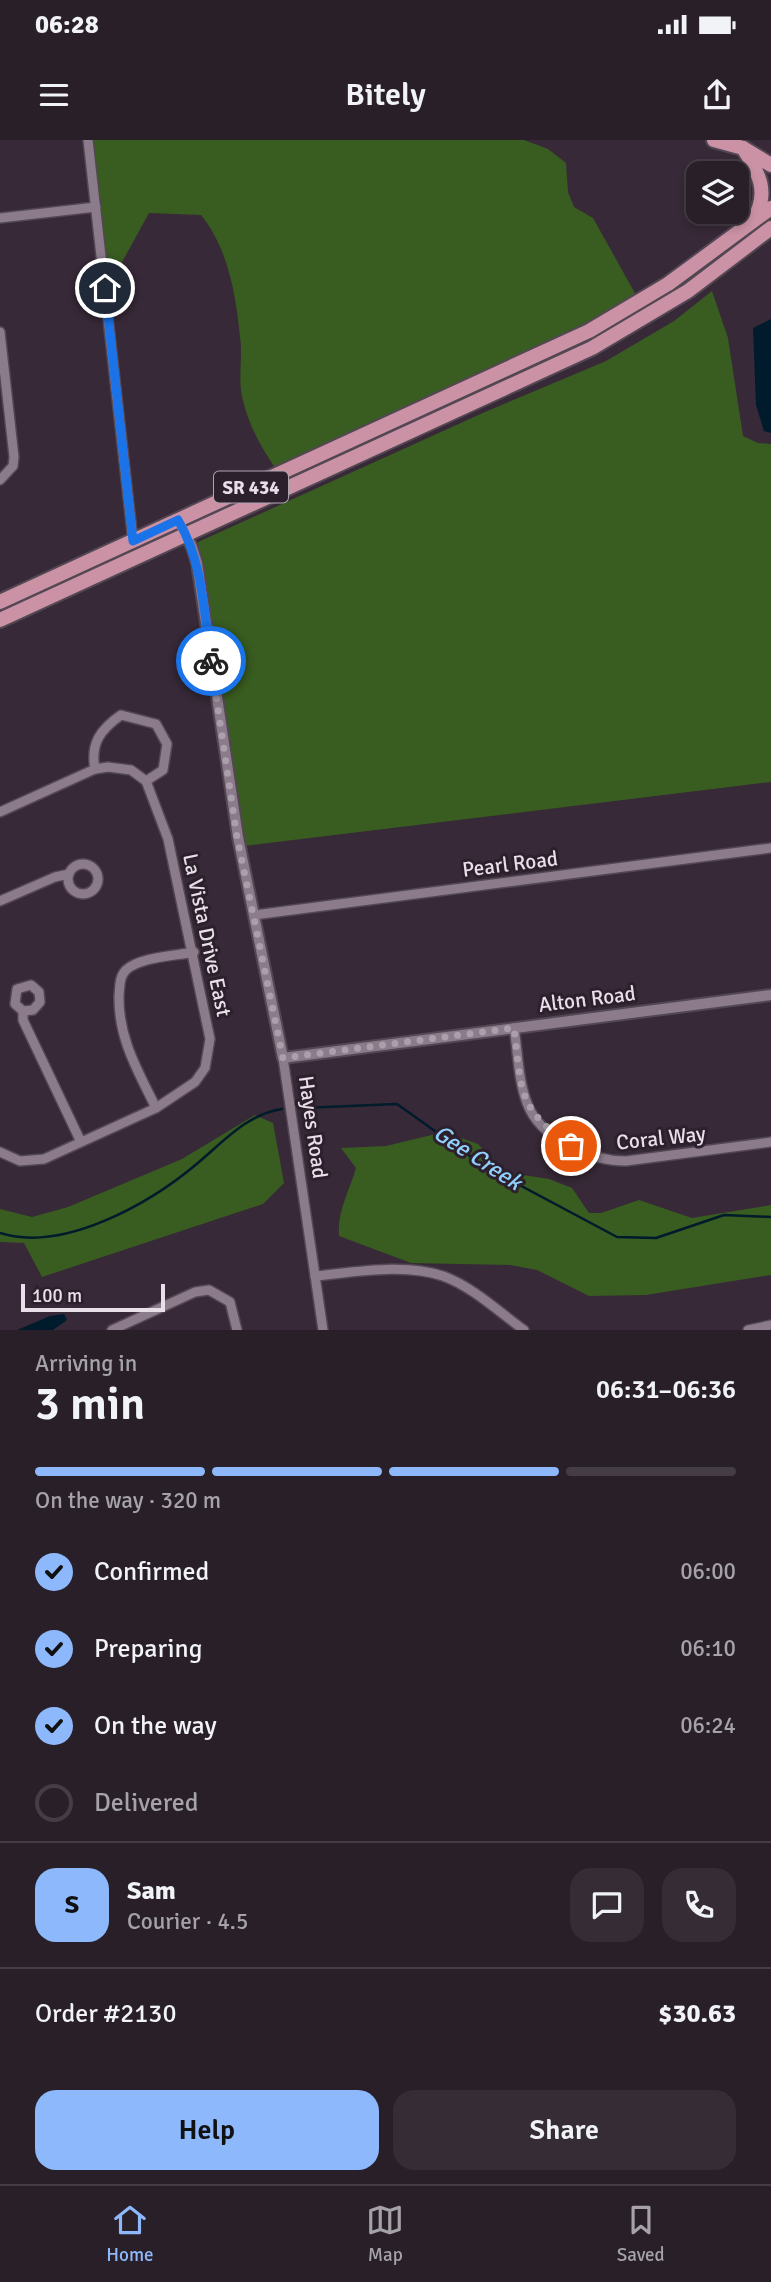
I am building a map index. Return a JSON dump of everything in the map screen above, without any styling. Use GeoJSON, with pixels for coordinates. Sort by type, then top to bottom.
{"type":"FeatureCollection","features":[{"type":"Feature","properties":{"kind":"main road"},"geometry":{"type":"LineString","coordinates":[[714,140],[743,148],[771,165]]}},
{"type":"Feature","properties":{"kind":"main road"},"geometry":{"type":"LineString","coordinates":[[743,148],[762,180],[762,201],[752,221]]}},
{"type":"Feature","properties":{"kind":"main road","name":"SR 434"},"geometry":{"type":"LineString","coordinates":[[0,602],[619,314],[668,284],[771,208]]}},
{"type":"Feature","properties":{"kind":"main road","name":"SR 434"},"geometry":{"type":"LineString","coordinates":[[0,620],[625,331],[688,291],[771,228]]}},
{"type":"Feature","properties":{"kind":"main road"},"geometry":{"type":"LineString","coordinates":[[487,397],[501,382],[505,369]]}},
{"type":"Feature","properties":{"kind":"street"},"geometry":{"type":"LineString","coordinates":[[88,140],[133,541]]}},
{"type":"Feature","properties":{"kind":"street"},"geometry":{"type":"LineString","coordinates":[[0,218],[96,207]]}},
{"type":"Feature","properties":{"kind":"street"},"geometry":{"type":"LineString","coordinates":[[0,332],[13,466],[0,480]]}},
{"type":"Feature","properties":{"kind":"street","name":"Hayes Road"},"geometry":{"type":"LineString","coordinates":[[178,520],[187,535],[197,563],[237,837],[283,1058],[323,1330]]}},
{"type":"Feature","properties":{"kind":"street"},"geometry":{"type":"LineString","coordinates":[[0,812],[95,768],[131,770],[146,781],[163,770],[167,744],[156,724],[121,715],[102,729],[94,752],[95,768]]}},
{"type":"Feature","properties":{"kind":"street","name":"La Vista Drive East"},"geometry":{"type":"LineString","coordinates":[[0,1152],[20,1161],[44,1159],[80,1140],[156,1108],[195,1082],[205,1068],[210,1039],[194,952],[169,839],[146,781]]}},
{"type":"Feature","properties":{"kind":"street","name":"Pearl Road"},"geometry":{"type":"LineString","coordinates":[[254,915],[771,848]]}},
{"type":"Feature","properties":{"kind":"street"},"geometry":{"type":"LineString","coordinates":[[0,901],[55,877],[69,874]]}},
{"type":"Feature","properties":{"kind":"street"},"geometry":{"type":"LineString","coordinates":[[156,1108],[123,1040],[118,1017],[120,983],[124,972],[135,964],[194,952]]}},
{"type":"Feature","properties":{"kind":"street","name":"Alton Road"},"geometry":{"type":"LineString","coordinates":[[283,1058],[771,995]]}},
{"type":"Feature","properties":{"kind":"street"},"geometry":{"type":"LineString","coordinates":[[23,1010],[23,1020],[80,1140]]}},
{"type":"Feature","properties":{"kind":"street","name":"Coral Way"},"geometry":{"type":"LineString","coordinates":[[514,1028],[527,1105],[535,1118],[552,1133],[586,1156],[603,1161],[626,1161],[771,1142]]}},
{"type":"Feature","properties":{"kind":"street"},"geometry":{"type":"LineString","coordinates":[[315,1276],[402,1270],[443,1276],[465,1287],[524,1330]]}},
{"type":"Feature","properties":{"kind":"street"},"geometry":{"type":"LineString","coordinates":[[112,1330],[195,1292],[209,1290],[230,1302],[237,1330]]}},
{"type":"Feature","properties":{"kind":"street"},"geometry":{"type":"LineString","coordinates":[[748,1330],[771,1325]]}},
{"type":"Feature","properties":{"kind":"green space"},"geometry":{"type":"Polygon","coordinates":[[[93,140],[524,140],[548,149],[566,163],[568,192],[574,207],[593,218],[636,295],[597,320],[276,469],[255,434],[242,396],[238,321],[229,273],[218,242],[201,215],[149,213],[121,264],[108,269],[93,140]]]}},
{"type":"Feature","properties":{"kind":"green space"},"geometry":{"type":"Polygon","coordinates":[[[712,291],[728,338],[743,436],[758,443],[771,444],[771,782],[244,846],[198,542],[485,412],[606,361],[674,321],[712,291]]]}},
{"type":"Feature","properties":{"kind":"green space"},"geometry":{"type":"Polygon","coordinates":[[[255,1115],[273,1123],[284,1183],[263,1204],[42,1277],[24,1243],[0,1242],[0,1209],[32,1217],[68,1207],[182,1159],[255,1115]]]}},
{"type":"Feature","properties":{"kind":"green space"},"geometry":{"type":"Polygon","coordinates":[[[444,1132],[478,1144],[503,1172],[549,1179],[572,1188],[589,1213],[601,1213],[639,1200],[692,1218],[771,1205],[771,1275],[646,1295],[589,1296],[537,1270],[510,1265],[411,1263],[339,1236],[342,1210],[356,1168],[341,1148],[386,1146],[444,1132]]]}},
{"type":"Feature","properties":{"kind":"water"},"geometry":{"type":"Polygon","coordinates":[[[771,319],[771,433],[764,431],[756,405],[753,328],[771,319]]]}},
{"type":"Feature","properties":{"kind":"water"},"geometry":{"type":"Polygon","coordinates":[[[64,1314],[67,1320],[53,1330],[17,1330],[50,1316],[64,1314]]]}},
{"type":"Feature","properties":{"kind":"waterway","name":"Gee Creek"},"geometry":{"type":"LineString","coordinates":[[302,1108],[397,1104],[484,1166],[617,1237],[656,1238],[724,1215],[771,1217]]}},
{"type":"Feature","properties":{"kind":"waterway","name":"Gee Creek"},"geometry":{"type":"LineString","coordinates":[[0,1233],[25,1237],[51,1236],[106,1220],[132,1208],[179,1178],[248,1122],[282,1109]]}},
{"type":"Feature","properties":{"kind":"way so far"},"geometry":{"type":"LineString","coordinates":[[211,661],[237,837],[283,1058],[514,1028],[527,1105],[535,1118],[571,1146]]}},
{"type":"Feature","properties":{"kind":"route"},"geometry":{"type":"LineString","coordinates":[[105,288],[133,541],[178,520],[187,535],[197,563],[211,661]]}}]}
